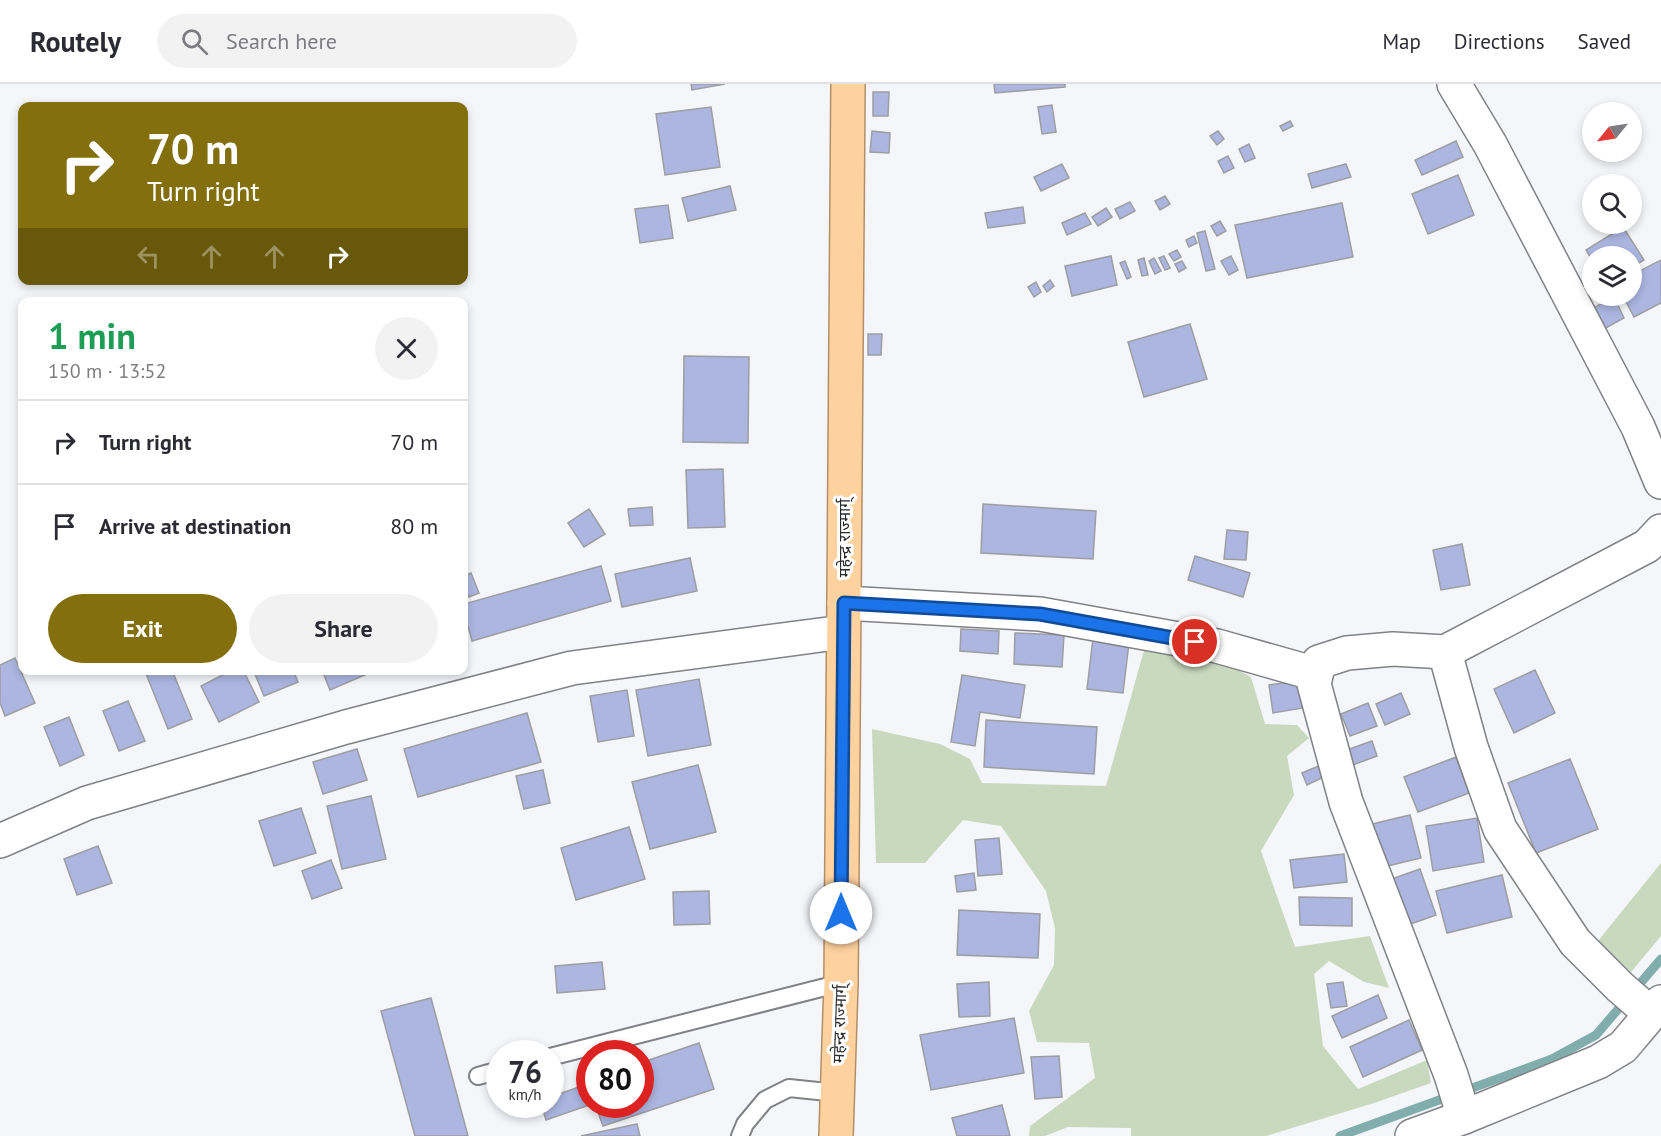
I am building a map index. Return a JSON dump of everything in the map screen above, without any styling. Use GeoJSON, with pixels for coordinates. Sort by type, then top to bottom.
{"type":"FeatureCollection","features":[{"type":"Feature","properties":{"kind":"highway","name":"महेन्द्र राज्मार्ग्"},"geometry":{"type":"LineString","coordinates":[[836,1136],[841,983],[848,84]]}},
{"type":"Feature","properties":{"kind":"street"},"geometry":{"type":"LineString","coordinates":[[1454,84],[1490,144],[1638,427],[1661,483]]}},
{"type":"Feature","properties":{"kind":"street"},"geometry":{"type":"LineString","coordinates":[[1464,1117],[1451,1075],[1346,802],[1314,684],[1319,662],[1347,653],[1393,649],[1445,652],[1647,546],[1661,531]]}},
{"type":"Feature","properties":{"kind":"street"},"geometry":{"type":"LineString","coordinates":[[0,841],[87,803],[346,727],[572,668],[843,617],[1040,614],[1217,646],[1316,674]]}},
{"type":"Feature","properties":{"kind":"street"},"geometry":{"type":"LineString","coordinates":[[1412,1136],[1598,1062],[1623,1047],[1656,1008],[1620,987],[1575,942],[1500,829],[1471,747],[1445,652]]}},
{"type":"Feature","properties":{"kind":"lane"},"geometry":{"type":"LineString","coordinates":[[564,1053],[841,983]]}},
{"type":"Feature","properties":{"kind":"lane"},"geometry":{"type":"LineString","coordinates":[[478,1076],[486,1074]]}},
{"type":"Feature","properties":{"kind":"lane"},"geometry":{"type":"LineString","coordinates":[[740,1136],[745,1124],[765,1100],[789,1088],[837,1093]]}},
{"type":"Feature","properties":{"kind":"green space"},"geometry":{"type":"Polygon","coordinates":[[[1146,643],[1229,665],[1251,677],[1265,724],[1297,725],[1309,738],[1287,756],[1294,795],[1261,851],[1295,947],[1370,936],[1389,988],[1364,982],[1329,961],[1314,974],[1323,1046],[1358,1089],[1427,1060],[1431,1083],[1266,1136],[1131,1136],[1131,1128],[1068,1127],[1045,1136],[1029,1136],[1030,1126],[1095,1078],[1089,1043],[1037,1042],[1029,1011],[1054,965],[1055,928],[1046,891],[1001,826],[963,820],[925,863],[876,863],[872,729],[940,744],[970,759],[982,783],[1106,786],[1146,643]]]}},
{"type":"Feature","properties":{"kind":"green space"},"geometry":{"type":"Polygon","coordinates":[[[1661,863],[1661,936],[1631,972],[1598,941],[1661,863]]]}},
{"type":"Feature","properties":{"kind":"building"},"geometry":{"type":"Polygon","coordinates":[[[691,84],[725,84],[692,90],[691,84]]]}},
{"type":"Feature","properties":{"kind":"building"},"geometry":{"type":"Polygon","coordinates":[[[994,84],[1065,84],[1065,87],[995,93],[994,84]]]}},
{"type":"Feature","properties":{"kind":"building"},"geometry":{"type":"Polygon","coordinates":[[[873,92],[889,92],[888,116],[873,116],[873,92]]]}},
{"type":"Feature","properties":{"kind":"building"},"geometry":{"type":"Polygon","coordinates":[[[1052,105],[1056,132],[1042,134],[1038,107],[1052,105]]]}},
{"type":"Feature","properties":{"kind":"building"},"geometry":{"type":"Polygon","coordinates":[[[711,107],[720,167],[665,175],[656,114],[711,107]]]}},
{"type":"Feature","properties":{"kind":"building"},"geometry":{"type":"Polygon","coordinates":[[[1290,121],[1293,126],[1283,131],[1280,126],[1290,121]]]}},
{"type":"Feature","properties":{"kind":"building"},"geometry":{"type":"Polygon","coordinates":[[[872,131],[890,133],[889,153],[870,152],[872,131]]]}},
{"type":"Feature","properties":{"kind":"building"},"geometry":{"type":"Polygon","coordinates":[[[1218,131],[1224,139],[1217,145],[1210,136],[1218,131]]]}},
{"type":"Feature","properties":{"kind":"building"},"geometry":{"type":"Polygon","coordinates":[[[1456,141],[1463,157],[1422,175],[1415,160],[1456,141]]]}},
{"type":"Feature","properties":{"kind":"building"},"geometry":{"type":"Polygon","coordinates":[[[1249,144],[1255,158],[1245,162],[1239,149],[1249,144]]]}},
{"type":"Feature","properties":{"kind":"building"},"geometry":{"type":"Polygon","coordinates":[[[1228,156],[1234,168],[1224,173],[1218,161],[1228,156]]]}},
{"type":"Feature","properties":{"kind":"building"},"geometry":{"type":"Polygon","coordinates":[[[1062,164],[1069,178],[1041,191],[1034,177],[1062,164]]]}},
{"type":"Feature","properties":{"kind":"building"},"geometry":{"type":"Polygon","coordinates":[[[1346,164],[1351,177],[1312,188],[1308,174],[1346,164]]]}},
{"type":"Feature","properties":{"kind":"building"},"geometry":{"type":"Polygon","coordinates":[[[1458,175],[1474,215],[1428,234],[1412,194],[1458,175]]]}},
{"type":"Feature","properties":{"kind":"building"},"geometry":{"type":"Polygon","coordinates":[[[730,186],[736,210],[688,221],[682,198],[730,186]]]}},
{"type":"Feature","properties":{"kind":"building"},"geometry":{"type":"Polygon","coordinates":[[[1165,196],[1170,204],[1160,210],[1155,201],[1165,196]]]}},
{"type":"Feature","properties":{"kind":"building"},"geometry":{"type":"Polygon","coordinates":[[[1130,202],[1135,211],[1120,219],[1115,209],[1130,202]]]}},
{"type":"Feature","properties":{"kind":"building"},"geometry":{"type":"Polygon","coordinates":[[[1342,203],[1353,257],[1247,278],[1235,225],[1342,203]]]}},
{"type":"Feature","properties":{"kind":"building"},"geometry":{"type":"Polygon","coordinates":[[[668,205],[673,238],[640,243],[635,209],[668,205]]]}},
{"type":"Feature","properties":{"kind":"building"},"geometry":{"type":"Polygon","coordinates":[[[1023,207],[1025,223],[988,228],[985,213],[1023,207]]]}},
{"type":"Feature","properties":{"kind":"building"},"geometry":{"type":"Polygon","coordinates":[[[1106,208],[1112,217],[1098,226],[1092,217],[1106,208]]]}},
{"type":"Feature","properties":{"kind":"building"},"geometry":{"type":"Polygon","coordinates":[[[1085,213],[1091,224],[1067,235],[1062,223],[1085,213]]]}},
{"type":"Feature","properties":{"kind":"building"},"geometry":{"type":"Polygon","coordinates":[[[1220,221],[1226,231],[1217,236],[1211,226],[1220,221]]]}},
{"type":"Feature","properties":{"kind":"building"},"geometry":{"type":"Polygon","coordinates":[[[1205,231],[1215,269],[1206,271],[1197,233],[1205,231]]]}},
{"type":"Feature","properties":{"kind":"building"},"geometry":{"type":"Polygon","coordinates":[[[1612,234],[1627,234],[1635,246],[1592,246],[1612,234]]]}},
{"type":"Feature","properties":{"kind":"building"},"geometry":{"type":"Polygon","coordinates":[[[1194,236],[1197,243],[1189,247],[1186,240],[1194,236]]]}},
{"type":"Feature","properties":{"kind":"building"},"geometry":{"type":"Polygon","coordinates":[[[1177,250],[1181,257],[1174,261],[1169,254],[1177,250]]]}},
{"type":"Feature","properties":{"kind":"building"},"geometry":{"type":"Polygon","coordinates":[[[1111,256],[1117,285],[1072,296],[1065,266],[1111,256]]]}},
{"type":"Feature","properties":{"kind":"building"},"geometry":{"type":"Polygon","coordinates":[[[1164,256],[1170,268],[1165,270],[1159,258],[1164,256]]]}},
{"type":"Feature","properties":{"kind":"building"},"geometry":{"type":"Polygon","coordinates":[[[1231,256],[1238,270],[1229,275],[1221,261],[1231,256]]]}},
{"type":"Feature","properties":{"kind":"building"},"geometry":{"type":"Polygon","coordinates":[[[1144,258],[1148,275],[1142,276],[1138,260],[1144,258]]]}},
{"type":"Feature","properties":{"kind":"building"},"geometry":{"type":"Polygon","coordinates":[[[1154,258],[1161,271],[1155,274],[1149,261],[1154,258]]]}},
{"type":"Feature","properties":{"kind":"building"},"geometry":{"type":"Polygon","coordinates":[[[1661,260],[1661,303],[1634,317],[1628,306],[1642,306],[1642,270],[1661,260]]]}},
{"type":"Feature","properties":{"kind":"building"},"geometry":{"type":"Polygon","coordinates":[[[1125,261],[1131,277],[1127,279],[1120,263],[1125,261]]]}},
{"type":"Feature","properties":{"kind":"building"},"geometry":{"type":"Polygon","coordinates":[[[1182,261],[1186,268],[1179,272],[1175,264],[1182,261]]]}},
{"type":"Feature","properties":{"kind":"building"},"geometry":{"type":"Polygon","coordinates":[[[1050,280],[1054,286],[1047,292],[1043,286],[1050,280]]]}},
{"type":"Feature","properties":{"kind":"building"},"geometry":{"type":"Polygon","coordinates":[[[1036,282],[1041,292],[1034,297],[1028,287],[1036,282]]]}},
{"type":"Feature","properties":{"kind":"building"},"geometry":{"type":"Polygon","coordinates":[[[1618,306],[1624,318],[1604,329],[1593,308],[1618,306]]]}},
{"type":"Feature","properties":{"kind":"building"},"geometry":{"type":"Polygon","coordinates":[[[1190,324],[1207,379],[1144,397],[1128,342],[1190,324]]]}},
{"type":"Feature","properties":{"kind":"building"},"geometry":{"type":"Polygon","coordinates":[[[868,334],[882,334],[881,355],[868,355],[868,334]]]}},
{"type":"Feature","properties":{"kind":"building"},"geometry":{"type":"Polygon","coordinates":[[[684,356],[749,357],[748,443],[683,442],[684,356]]]}},
{"type":"Feature","properties":{"kind":"building"},"geometry":{"type":"Polygon","coordinates":[[[723,469],[725,527],[688,528],[686,470],[723,469]]]}},
{"type":"Feature","properties":{"kind":"building"},"geometry":{"type":"Polygon","coordinates":[[[983,504],[1096,511],[1093,559],[981,553],[983,504]]]}},
{"type":"Feature","properties":{"kind":"building"},"geometry":{"type":"Polygon","coordinates":[[[652,507],[653,525],[630,526],[628,509],[652,507]]]}},
{"type":"Feature","properties":{"kind":"building"},"geometry":{"type":"Polygon","coordinates":[[[589,509],[605,534],[584,547],[568,523],[589,509]]]}},
{"type":"Feature","properties":{"kind":"building"},"geometry":{"type":"Polygon","coordinates":[[[1227,530],[1248,532],[1246,560],[1224,559],[1227,530]]]}},
{"type":"Feature","properties":{"kind":"building"},"geometry":{"type":"Polygon","coordinates":[[[1462,544],[1470,585],[1441,590],[1433,550],[1462,544]]]}},
{"type":"Feature","properties":{"kind":"building"},"geometry":{"type":"Polygon","coordinates":[[[1195,556],[1250,573],[1243,597],[1188,580],[1195,556]]]}},
{"type":"Feature","properties":{"kind":"building"},"geometry":{"type":"Polygon","coordinates":[[[690,558],[697,591],[622,607],[615,574],[690,558]]]}},
{"type":"Feature","properties":{"kind":"building"},"geometry":{"type":"Polygon","coordinates":[[[601,566],[611,601],[472,641],[468,626],[468,603],[601,566]]]}},
{"type":"Feature","properties":{"kind":"building"},"geometry":{"type":"Polygon","coordinates":[[[471,573],[479,593],[469,597],[468,595],[468,574],[471,573]]]}},
{"type":"Feature","properties":{"kind":"building"},"geometry":{"type":"Polygon","coordinates":[[[961,629],[999,631],[998,654],[960,651],[961,629]]]}},
{"type":"Feature","properties":{"kind":"building"},"geometry":{"type":"Polygon","coordinates":[[[1015,633],[1064,635],[1062,667],[1014,664],[1015,633]]]}},
{"type":"Feature","properties":{"kind":"building"},"geometry":{"type":"Polygon","coordinates":[[[1093,638],[1129,643],[1123,693],[1087,689],[1093,638]]]}},
{"type":"Feature","properties":{"kind":"building"},"geometry":{"type":"Polygon","coordinates":[[[15,658],[18,675],[23,675],[35,703],[5,716],[0,703],[0,665],[15,658]]]}},
{"type":"Feature","properties":{"kind":"building"},"geometry":{"type":"Polygon","coordinates":[[[1535,670],[1555,713],[1514,733],[1494,689],[1535,670]]]}},
{"type":"Feature","properties":{"kind":"building"},"geometry":{"type":"Polygon","coordinates":[[[147,675],[174,675],[192,719],[168,729],[147,675]]]}},
{"type":"Feature","properties":{"kind":"building"},"geometry":{"type":"Polygon","coordinates":[[[222,675],[246,675],[259,702],[219,722],[201,686],[222,675]]]}},
{"type":"Feature","properties":{"kind":"building"},"geometry":{"type":"Polygon","coordinates":[[[255,675],[295,675],[298,682],[264,696],[255,675]]]}},
{"type":"Feature","properties":{"kind":"building"},"geometry":{"type":"Polygon","coordinates":[[[324,675],[365,675],[330,690],[324,675]]]}},
{"type":"Feature","properties":{"kind":"building"},"geometry":{"type":"Polygon","coordinates":[[[962,675],[1025,685],[1020,718],[980,712],[975,746],[951,742],[962,675]]]}},
{"type":"Feature","properties":{"kind":"building"},"geometry":{"type":"Polygon","coordinates":[[[699,679],[711,745],[648,756],[636,690],[699,679]]]}},
{"type":"Feature","properties":{"kind":"building"},"geometry":{"type":"Polygon","coordinates":[[[1299,681],[1303,708],[1273,713],[1269,685],[1299,681]]]}},
{"type":"Feature","properties":{"kind":"building"},"geometry":{"type":"Polygon","coordinates":[[[627,690],[634,736],[598,742],[590,696],[627,690]]]}},
{"type":"Feature","properties":{"kind":"building"},"geometry":{"type":"Polygon","coordinates":[[[1401,693],[1410,714],[1385,725],[1376,704],[1401,693]]]}},
{"type":"Feature","properties":{"kind":"building"},"geometry":{"type":"Polygon","coordinates":[[[128,701],[145,741],[119,751],[103,711],[128,701]]]}},
{"type":"Feature","properties":{"kind":"building"},"geometry":{"type":"Polygon","coordinates":[[[1368,703],[1377,726],[1350,736],[1341,714],[1368,703]]]}},
{"type":"Feature","properties":{"kind":"building"},"geometry":{"type":"Polygon","coordinates":[[[527,713],[541,762],[418,797],[404,749],[527,713]]]}},
{"type":"Feature","properties":{"kind":"building"},"geometry":{"type":"Polygon","coordinates":[[[69,717],[84,755],[60,766],[44,727],[69,717]]]}},
{"type":"Feature","properties":{"kind":"building"},"geometry":{"type":"Polygon","coordinates":[[[986,720],[1097,727],[1094,774],[984,767],[986,720]]]}},
{"type":"Feature","properties":{"kind":"building"},"geometry":{"type":"Polygon","coordinates":[[[1372,741],[1377,756],[1350,766],[1344,751],[1372,741]]]}},
{"type":"Feature","properties":{"kind":"building"},"geometry":{"type":"Polygon","coordinates":[[[357,749],[367,780],[323,794],[313,762],[357,749]]]}},
{"type":"Feature","properties":{"kind":"building"},"geometry":{"type":"Polygon","coordinates":[[[1456,757],[1469,793],[1418,812],[1404,777],[1456,757]]]}},
{"type":"Feature","properties":{"kind":"building"},"geometry":{"type":"Polygon","coordinates":[[[1570,759],[1598,829],[1536,853],[1508,783],[1570,759]]]}},
{"type":"Feature","properties":{"kind":"building"},"geometry":{"type":"Polygon","coordinates":[[[698,765],[716,832],[650,849],[632,782],[698,765]]]}},
{"type":"Feature","properties":{"kind":"building"},"geometry":{"type":"Polygon","coordinates":[[[1321,765],[1326,776],[1307,785],[1302,773],[1321,765]]]}},
{"type":"Feature","properties":{"kind":"building"},"geometry":{"type":"Polygon","coordinates":[[[543,770],[550,803],[524,809],[516,776],[543,770]]]}},
{"type":"Feature","properties":{"kind":"building"},"geometry":{"type":"Polygon","coordinates":[[[371,796],[386,859],[342,869],[327,806],[371,796]]]}},
{"type":"Feature","properties":{"kind":"building"},"geometry":{"type":"Polygon","coordinates":[[[301,808],[316,853],[274,866],[259,821],[301,808]]]}},
{"type":"Feature","properties":{"kind":"building"},"geometry":{"type":"Polygon","coordinates":[[[1410,815],[1421,858],[1383,867],[1372,824],[1410,815]]]}},
{"type":"Feature","properties":{"kind":"building"},"geometry":{"type":"Polygon","coordinates":[[[1477,818],[1484,862],[1433,871],[1426,826],[1477,818]]]}},
{"type":"Feature","properties":{"kind":"building"},"geometry":{"type":"Polygon","coordinates":[[[629,827],[645,879],[576,900],[561,848],[629,827]]]}},
{"type":"Feature","properties":{"kind":"building"},"geometry":{"type":"Polygon","coordinates":[[[999,838],[1002,874],[978,876],[975,840],[999,838]]]}},
{"type":"Feature","properties":{"kind":"building"},"geometry":{"type":"Polygon","coordinates":[[[98,846],[112,883],[77,895],[64,859],[98,846]]]}},
{"type":"Feature","properties":{"kind":"building"},"geometry":{"type":"Polygon","coordinates":[[[1344,854],[1347,882],[1294,888],[1290,860],[1344,854]]]}},
{"type":"Feature","properties":{"kind":"building"},"geometry":{"type":"Polygon","coordinates":[[[331,860],[342,888],[312,899],[302,871],[331,860]]]}},
{"type":"Feature","properties":{"kind":"building"},"geometry":{"type":"Polygon","coordinates":[[[1420,869],[1436,915],[1405,926],[1389,880],[1420,869]]]}},
{"type":"Feature","properties":{"kind":"building"},"geometry":{"type":"Polygon","coordinates":[[[974,873],[976,890],[957,892],[955,876],[974,873]]]}},
{"type":"Feature","properties":{"kind":"building"},"geometry":{"type":"Polygon","coordinates":[[[1502,875],[1512,917],[1447,933],[1436,891],[1502,875]]]}},
{"type":"Feature","properties":{"kind":"building"},"geometry":{"type":"Polygon","coordinates":[[[709,891],[710,924],[674,925],[673,892],[709,891]]]}},
{"type":"Feature","properties":{"kind":"building"},"geometry":{"type":"Polygon","coordinates":[[[1299,897],[1352,898],[1352,926],[1300,925],[1299,897]]]}},
{"type":"Feature","properties":{"kind":"building"},"geometry":{"type":"Polygon","coordinates":[[[959,910],[1040,914],[1038,958],[957,955],[959,910]]]}},
{"type":"Feature","properties":{"kind":"building"},"geometry":{"type":"Polygon","coordinates":[[[602,962],[605,989],[557,993],[555,966],[602,962]]]}},
{"type":"Feature","properties":{"kind":"building"},"geometry":{"type":"Polygon","coordinates":[[[989,982],[990,1016],[959,1017],[957,984],[989,982]]]}},
{"type":"Feature","properties":{"kind":"building"},"geometry":{"type":"Polygon","coordinates":[[[1343,982],[1347,1006],[1331,1008],[1327,984],[1343,982]]]}},
{"type":"Feature","properties":{"kind":"building"},"geometry":{"type":"Polygon","coordinates":[[[1378,995],[1387,1018],[1342,1038],[1332,1016],[1378,995]]]}},
{"type":"Feature","properties":{"kind":"building"},"geometry":{"type":"Polygon","coordinates":[[[431,998],[468,1136],[415,1136],[381,1011],[431,998]]]}},
{"type":"Feature","properties":{"kind":"building"},"geometry":{"type":"Polygon","coordinates":[[[1014,1018],[1024,1073],[931,1090],[920,1035],[1014,1018]]]}},
{"type":"Feature","properties":{"kind":"building"},"geometry":{"type":"Polygon","coordinates":[[[1409,1020],[1422,1050],[1363,1077],[1350,1047],[1409,1020]]]}},
{"type":"Feature","properties":{"kind":"building"},"geometry":{"type":"Polygon","coordinates":[[[699,1043],[714,1089],[654,1109],[654,1058],[699,1043]]]}},
{"type":"Feature","properties":{"kind":"building"},"geometry":{"type":"Polygon","coordinates":[[[1059,1056],[1062,1097],[1035,1099],[1031,1057],[1059,1056]]]}},
{"type":"Feature","properties":{"kind":"building"},"geometry":{"type":"Polygon","coordinates":[[[576,1088],[576,1110],[564,1114],[564,1092],[576,1088]]]}},
{"type":"Feature","properties":{"kind":"building"},"geometry":{"type":"Polygon","coordinates":[[[1002,1105],[1010,1136],[957,1136],[952,1118],[1002,1105]]]}},
{"type":"Feature","properties":{"kind":"building"},"geometry":{"type":"Polygon","coordinates":[[[600,1118],[627,1118],[603,1126],[600,1118]]]}},
{"type":"Feature","properties":{"kind":"building"},"geometry":{"type":"Polygon","coordinates":[[[637,1124],[640,1136],[581,1136],[637,1124]]]}},
{"type":"Feature","properties":{"kind":"waterway"},"geometry":{"type":"LineString","coordinates":[[1340,1136],[1552,1059],[1596,1035],[1661,959]]}},
{"type":"Feature","properties":{"kind":"route"},"geometry":{"type":"LineString","coordinates":[[841,913],[844,603],[1040,614],[1195,642]]}}]}
